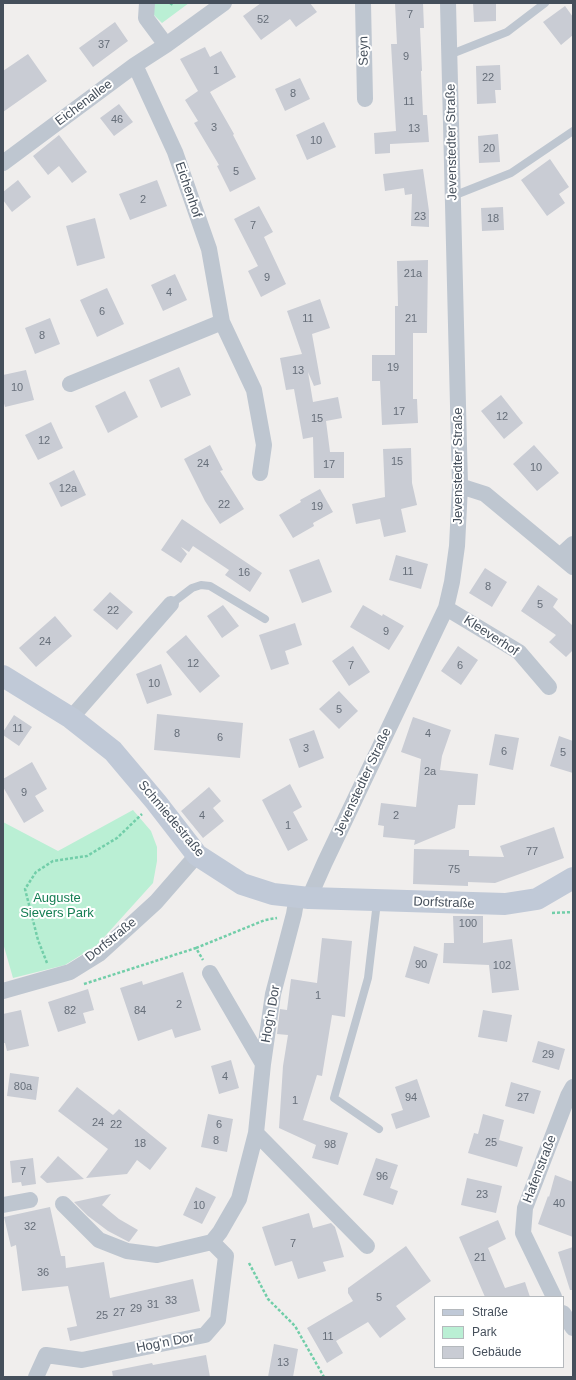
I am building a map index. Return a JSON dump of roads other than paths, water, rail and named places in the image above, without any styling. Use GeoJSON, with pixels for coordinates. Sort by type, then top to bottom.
{"type":"FeatureCollection","features":[{"type":"Feature","properties":{"kind":"street"},"geometry":{"type":"LineString","coordinates":[[147,3],[146,18],[166,45]]}},
{"type":"Feature","properties":{"kind":"street","name":"Eichenallee"},"geometry":{"type":"LineString","coordinates":[[3,163],[135,65],[166,45],[224,3]]}},
{"type":"Feature","properties":{"kind":"street","name":"Seyn"},"geometry":{"type":"LineString","coordinates":[[363,3],[365,99]]}},
{"type":"Feature","properties":{"kind":"street","name":"Jevenstedter Straße"},"geometry":{"type":"LineString","coordinates":[[300,903],[325,862],[446,608],[452,582],[457,546],[460,486],[448,3]]}},
{"type":"Feature","properties":{"kind":"street","name":"Eichenhof"},"geometry":{"type":"LineString","coordinates":[[135,65],[175,152],[209,249],[222,322],[254,390],[264,445],[260,473]]}},
{"type":"Feature","properties":{"kind":"street"},"geometry":{"type":"LineString","coordinates":[[70,384],[222,322]]}},
{"type":"Feature","properties":{"kind":"street"},"geometry":{"type":"LineString","coordinates":[[460,486],[485,494],[573,567]]}},
{"type":"Feature","properties":{"kind":"street"},"geometry":{"type":"LineString","coordinates":[[560,556],[573,544]]}},
{"type":"Feature","properties":{"kind":"street"},"geometry":{"type":"LineString","coordinates":[[71,718],[172,604]]}},
{"type":"Feature","properties":{"kind":"street","name":"Kleeverhof"},"geometry":{"type":"LineString","coordinates":[[446,608],[519,652],[549,688]]}},
{"type":"Feature","properties":{"kind":"street","name":"Schmiedestraße"},"geometry":{"type":"LineString","coordinates":[[3,676],[71,718],[113,751],[156,802],[197,855],[242,884],[300,903]]}},
{"type":"Feature","properties":{"kind":"street","name":"Dorfstraße"},"geometry":{"type":"LineString","coordinates":[[3,991],[70,972],[98,954],[156,902],[197,855]]}},
{"type":"Feature","properties":{"kind":"street","name":"Dorfstraße"},"geometry":{"type":"LineString","coordinates":[[300,903],[377,901],[505,904],[537,899],[573,878]]}},
{"type":"Feature","properties":{"kind":"street","name":"Hog'n Dor"},"geometry":{"type":"LineString","coordinates":[[36,1377],[46,1355],[82,1360],[205,1335],[218,1320],[226,1256],[212,1242],[220,1232],[239,1199],[256,1133],[263,1064],[273,994],[300,903]]}},
{"type":"Feature","properties":{"kind":"street"},"geometry":{"type":"LineString","coordinates":[[210,973],[263,1064]]}},
{"type":"Feature","properties":{"kind":"street","name":"Hafenstraße"},"geometry":{"type":"LineString","coordinates":[[554,1296],[524,1233],[525,1208],[568,1096],[573,1087]]}},
{"type":"Feature","properties":{"kind":"street"},"geometry":{"type":"LineString","coordinates":[[256,1133],[367,1246]]}},
{"type":"Feature","properties":{"kind":"street"},"geometry":{"type":"LineString","coordinates":[[3,1205],[30,1200]]}},
{"type":"Feature","properties":{"kind":"street"},"geometry":{"type":"LineString","coordinates":[[63,1204],[99,1240],[127,1251],[157,1255],[212,1242]]}},
{"type":"Feature","properties":{"kind":"street"},"geometry":{"type":"LineString","coordinates":[[564,1314],[573,1328]]}},
{"type":"Feature","properties":{"kind":"lane"},"geometry":{"type":"LineString","coordinates":[[450,55],[507,32],[545,3]]}},
{"type":"Feature","properties":{"kind":"lane"},"geometry":{"type":"LineString","coordinates":[[453,196],[512,173],[573,130]]}},
{"type":"Feature","properties":{"kind":"lane"},"geometry":{"type":"LineString","coordinates":[[172,604],[192,588],[201,585],[210,586],[265,619]]}},
{"type":"Feature","properties":{"kind":"lane"},"geometry":{"type":"LineString","coordinates":[[377,901],[368,978],[334,1098],[379,1129]]}},
{"type":"Feature","properties":{"kind":"park label","name":"Auguste Sievers Park"},"geometry":{"type":"Point","coordinates":[57,906]}}]}
